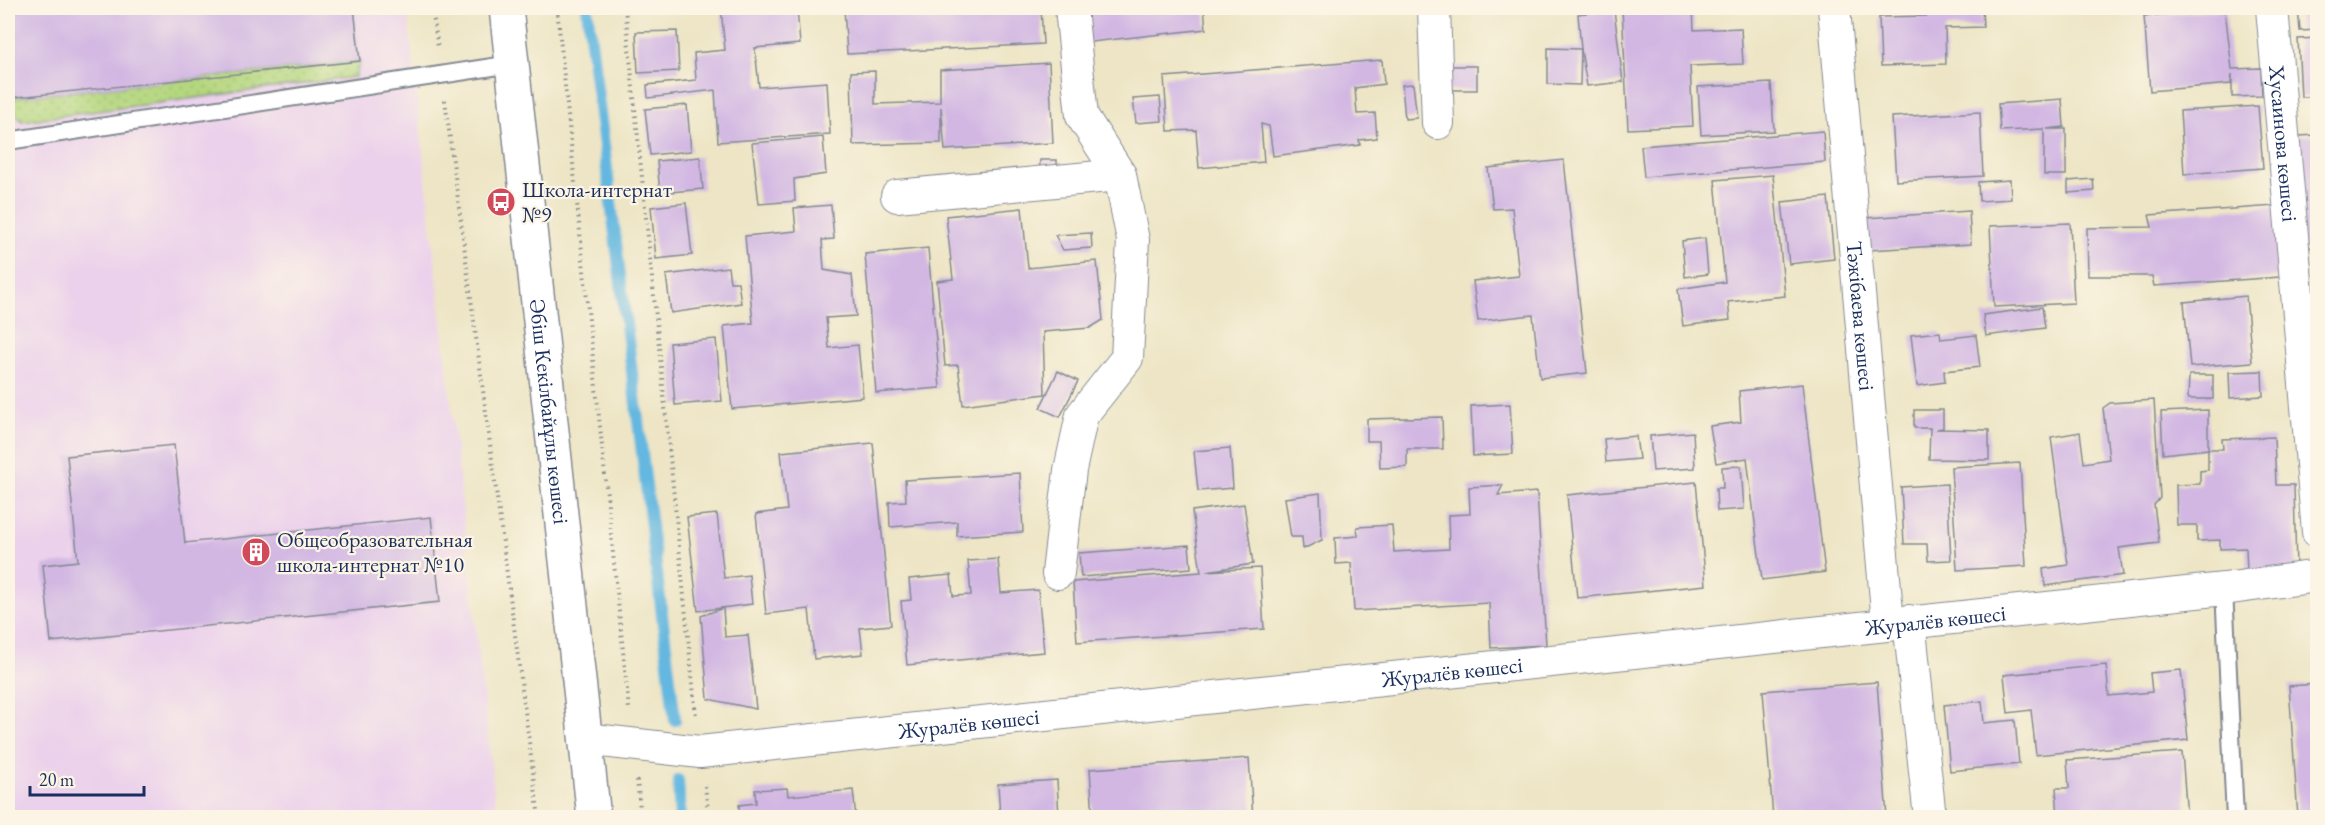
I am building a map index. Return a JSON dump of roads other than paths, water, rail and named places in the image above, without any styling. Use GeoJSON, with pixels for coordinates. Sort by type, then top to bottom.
{"type":"FeatureCollection","features":[{"type":"Feature","properties":{"kind":"street","name":"Әбіш Кекілбайұлы көшесі"},"geometry":{"type":"LineString","coordinates":[[506,8],[594,818]]}},
{"type":"Feature","properties":{"kind":"street"},"geometry":{"type":"LineString","coordinates":[[1058,573],[1070,470],[1082,415],[1127,358],[1133,240],[1120,175],[1082,116],[1071,8]]}},
{"type":"Feature","properties":{"kind":"street"},"geometry":{"type":"LineString","coordinates":[[1434,8],[1438,123]]}},
{"type":"Feature","properties":{"kind":"street","name":"Тәжібаева көшесі"},"geometry":{"type":"LineString","coordinates":[[1834,8],[1898,622],[1930,818]]}},
{"type":"Feature","properties":{"kind":"street","name":"Хусаинова көшесі"},"geometry":{"type":"LineString","coordinates":[[2272,8],[2318,532]]}},
{"type":"Feature","properties":{"kind":"street"},"geometry":{"type":"LineString","coordinates":[[897,196],[1120,175]]}},
{"type":"Feature","properties":{"kind":"street","name":"Журалёв көшесі"},"geometry":{"type":"LineString","coordinates":[[585,739],[700,752],[1898,622],[2224,589],[2318,576]]}},
{"type":"Feature","properties":{"kind":"lane"},"geometry":{"type":"LineString","coordinates":[[8,141],[512,64]]}},
{"type":"Feature","properties":{"kind":"lane"},"geometry":{"type":"LineString","coordinates":[[2224,589],[2235,818]]}},
{"type":"Feature","properties":{"kind":"waterway"},"geometry":{"type":"LineString","coordinates":[[587,8],[675,720]]}},
{"type":"Feature","properties":{"kind":"waterway"},"geometry":{"type":"LineString","coordinates":[[678,780],[680,818]]}},
{"type":"Feature","properties":{"kind":"place","name":"Школа-интернат №9"},"geometry":{"type":"Point","coordinates":[501,202]}},
{"type":"Feature","properties":{"kind":"place","name":"Общеобразовательная школа-интернат №10"},"geometry":{"type":"Point","coordinates":[256,552]}}]}
